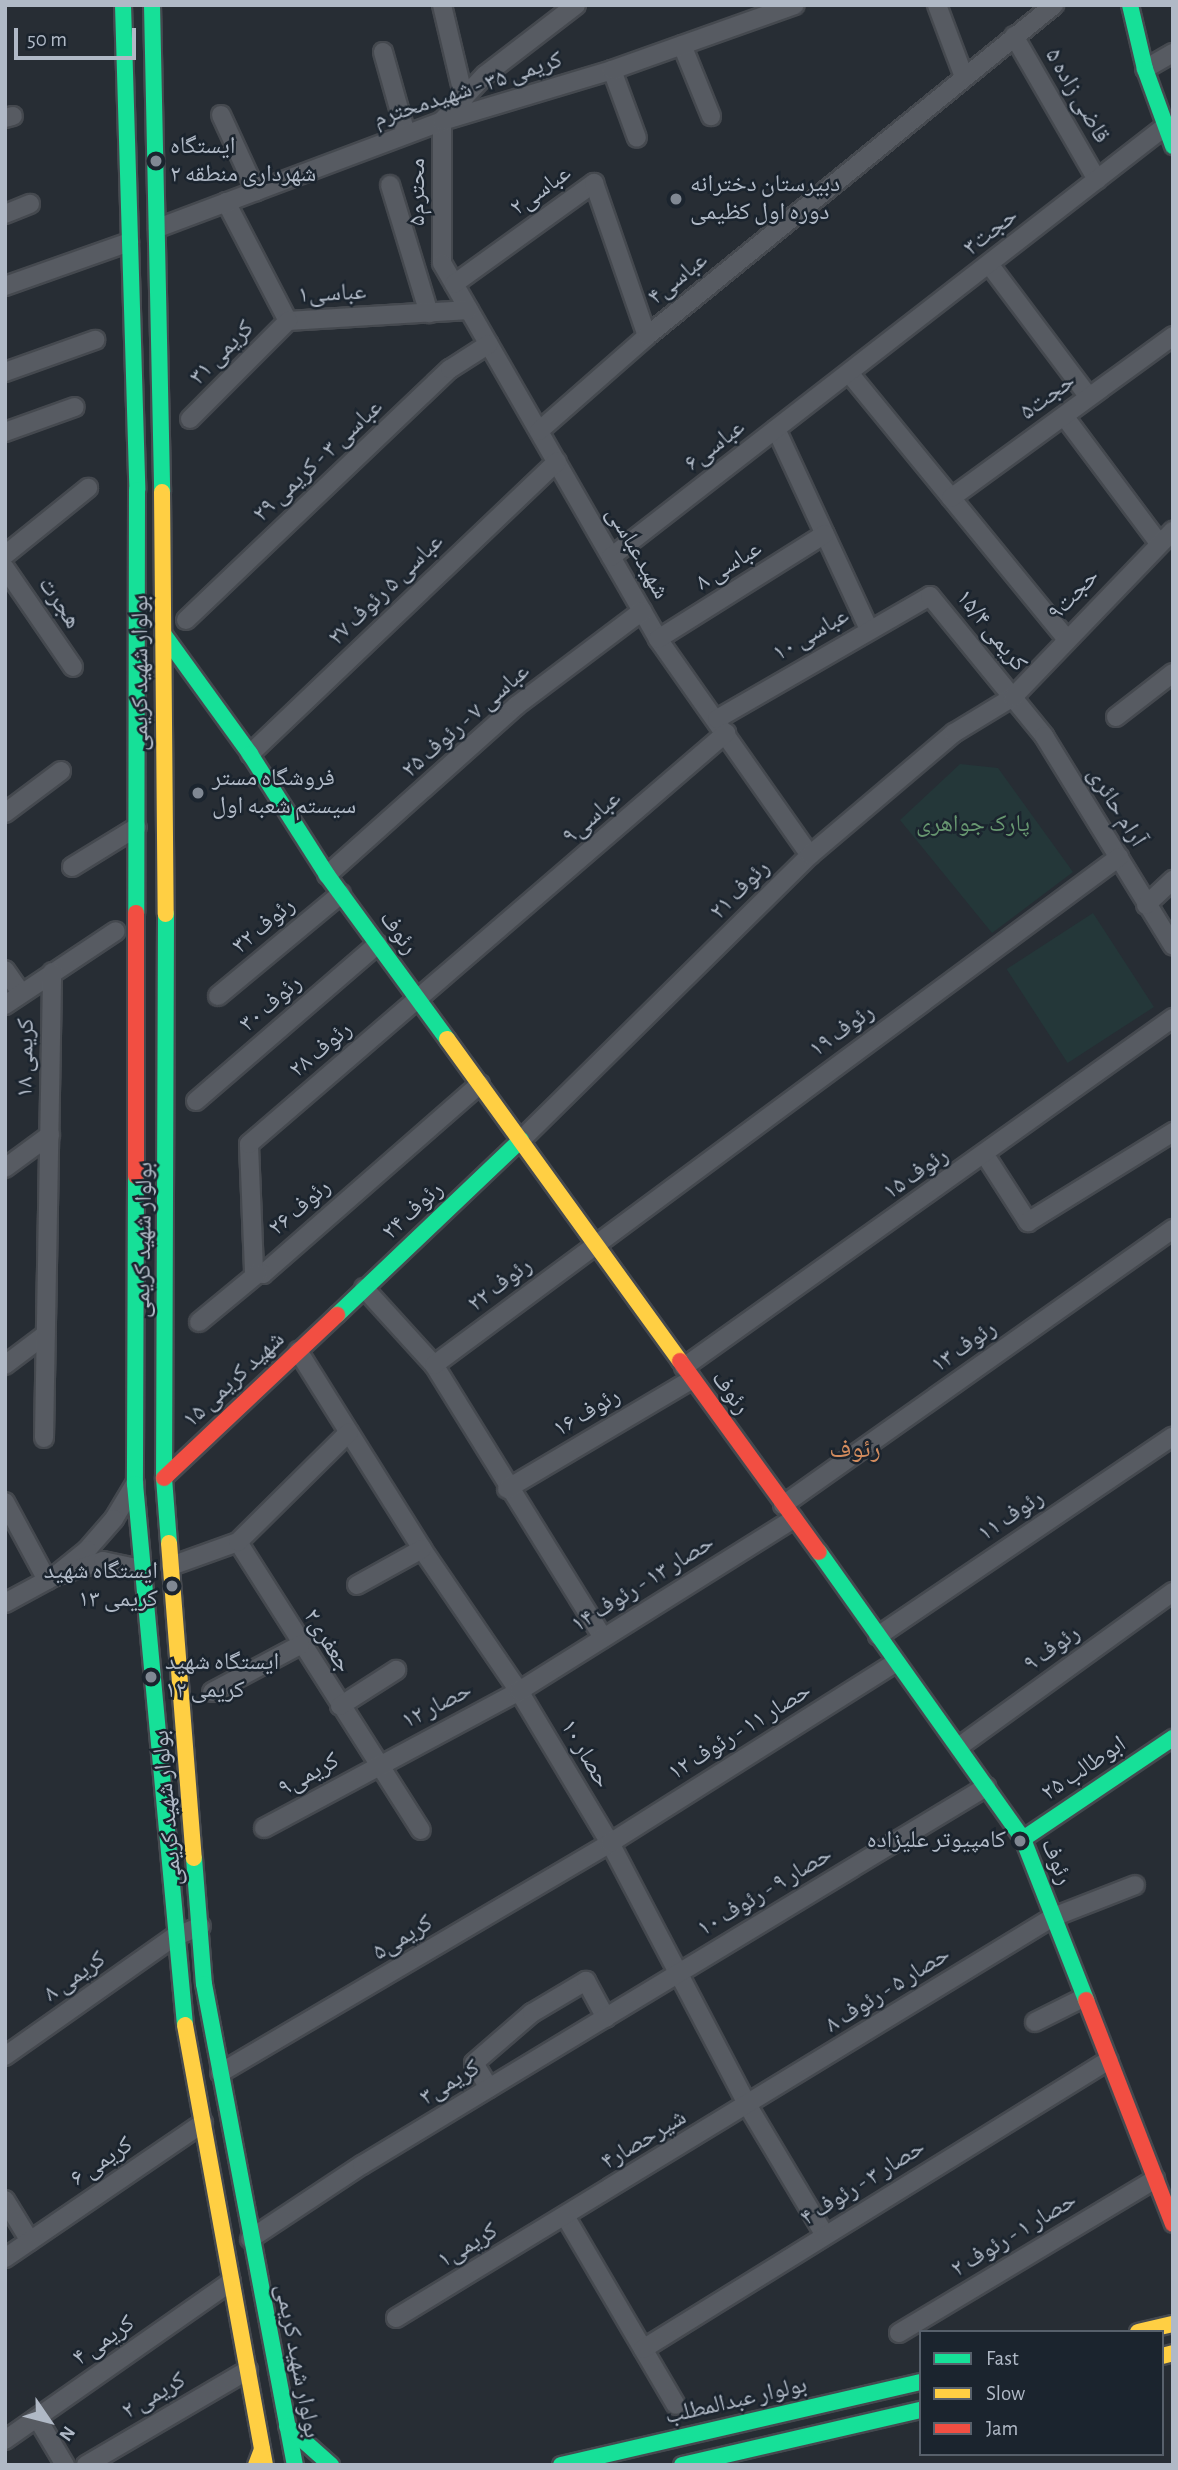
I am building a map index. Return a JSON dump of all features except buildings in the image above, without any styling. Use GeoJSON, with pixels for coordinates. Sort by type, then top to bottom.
{"type":"FeatureCollection","features":[{"type":"Feature","properties":{"kind":"main road","name":"بولوار شهید کریمی"},"geometry":{"type":"LineString","coordinates":[[123,5],[137,490],[135,1483],[174,1937],[202,2123],[248,2370],[261,2460]]}},
{"type":"Feature","properties":{"kind":"main road","name":"بولوار شهید کریمی"},"geometry":{"type":"LineString","coordinates":[[152,5],[162,490],[168,1122],[164,1478],[204,1984],[250,2239],[295,2465]]}},
{"type":"Feature","properties":{"kind":"main road"},"geometry":{"type":"LineString","coordinates":[[1129,5],[1163,128],[1173,146]]}},
{"type":"Feature","properties":{"kind":"main road"},"geometry":{"type":"LineString","coordinates":[[137,490],[162,490]]}},
{"type":"Feature","properties":{"kind":"main road","name":"رئوف"},"geometry":{"type":"LineString","coordinates":[[164,635],[250,754],[327,875],[896,1662],[960,1746],[1023,1839],[1173,2224]]}},
{"type":"Feature","properties":{"kind":"main road","name":"رئوف ۲۴"},"geometry":{"type":"LineString","coordinates":[[337,1315],[521,1140]]}},
{"type":"Feature","properties":{"kind":"main road","name":"شهید کریمی ۱۵"},"geometry":{"type":"LineString","coordinates":[[164,1478],[337,1315]]}},
{"type":"Feature","properties":{"kind":"main road","name":"ابوطالب ۲۵"},"geometry":{"type":"LineString","coordinates":[[1023,1839],[1173,1738]]}},
{"type":"Feature","properties":{"kind":"main road"},"geometry":{"type":"LineString","coordinates":[[1147,2330],[1173,2324]]}},
{"type":"Feature","properties":{"kind":"main road","name":"بولوار عبدالمطلب"},"geometry":{"type":"LineString","coordinates":[[561,2465],[919,2382]]}},
{"type":"Feature","properties":{"kind":"main road","name":"بولوار عبدالمطلب"},"geometry":{"type":"LineString","coordinates":[[682,2465],[919,2410]]}},
{"type":"Feature","properties":{"kind":"main road"},"geometry":{"type":"LineString","coordinates":[[287,2426],[331,2465]]}},
{"type":"Feature","properties":{"kind":"street"},"geometry":{"type":"LineString","coordinates":[[442,5],[464,98]]}},
{"type":"Feature","properties":{"kind":"street"},"geometry":{"type":"LineString","coordinates":[[442,121],[485,75],[576,5]]}},
{"type":"Feature","properties":{"kind":"street","name":"کریمی ۳۵ - شهیدمحترم"},"geometry":{"type":"LineString","coordinates":[[158,228],[442,121],[611,70],[795,5]]}},
{"type":"Feature","properties":{"kind":"street"},"geometry":{"type":"LineString","coordinates":[[937,5],[964,77]]}},
{"type":"Feature","properties":{"kind":"street","name":"عباسی۴"},"geometry":{"type":"LineString","coordinates":[[539,431],[647,336],[1055,5]]}},
{"type":"Feature","properties":{"kind":"street","name":"قاضی زاده ۵"},"geometry":{"type":"LineString","coordinates":[[1014,36],[1097,180]]}},
{"type":"Feature","properties":{"kind":"street"},"geometry":{"type":"LineString","coordinates":[[682,45],[711,116]]}},
{"type":"Feature","properties":{"kind":"street"},"geometry":{"type":"LineString","coordinates":[[383,52],[406,134]]}},
{"type":"Feature","properties":{"kind":"street"},"geometry":{"type":"LineString","coordinates":[[1145,69],[1173,53]]}},
{"type":"Feature","properties":{"kind":"street"},"geometry":{"type":"LineString","coordinates":[[611,70],[636,138]]}},
{"type":"Feature","properties":{"kind":"street"},"geometry":{"type":"LineString","coordinates":[[221,115],[256,191]]}},
{"type":"Feature","properties":{"kind":"street","name":"محترم۵"},"geometry":{"type":"LineString","coordinates":[[442,121],[442,263]]}},
{"type":"Feature","properties":{"kind":"street","name":"حجت۳"},"geometry":{"type":"LineString","coordinates":[[849,373],[1163,128]]}},
{"type":"Feature","properties":{"kind":"street","name":"عباسی۲"},"geometry":{"type":"LineString","coordinates":[[454,284],[594,183],[647,336]]}},
{"type":"Feature","properties":{"kind":"street"},"geometry":{"type":"LineString","coordinates":[[390,185],[429,313]]}},
{"type":"Feature","properties":{"kind":"street","name":"عباسی۱"},"geometry":{"type":"LineString","coordinates":[[226,202],[288,321],[469,310]]}},
{"type":"Feature","properties":{"kind":"street"},"geometry":{"type":"LineString","coordinates":[[5,214],[30,204]]}},
{"type":"Feature","properties":{"kind":"street"},"geometry":{"type":"LineString","coordinates":[[5,286],[130,242]]}},
{"type":"Feature","properties":{"kind":"street","name":"شهیدعباسی"},"geometry":{"type":"LineString","coordinates":[[442,263],[658,639],[810,855]]}},
{"type":"Feature","properties":{"kind":"street"},"geometry":{"type":"LineString","coordinates":[[989,264],[1089,397]]}},
{"type":"Feature","properties":{"kind":"street","name":"کریمی ۳۱"},"geometry":{"type":"LineString","coordinates":[[190,419],[288,321]]}},
{"type":"Feature","properties":{"kind":"street","name":"حجت۵"},"geometry":{"type":"LineString","coordinates":[[951,498],[1173,336]]}},
{"type":"Feature","properties":{"kind":"street"},"geometry":{"type":"LineString","coordinates":[[5,372],[95,340]]}},
{"type":"Feature","properties":{"kind":"street","name":"عباسی ۳ - کریمی ۲۹"},"geometry":{"type":"LineString","coordinates":[[186,620],[450,369],[489,344]]}},
{"type":"Feature","properties":{"kind":"street"},"geometry":{"type":"LineString","coordinates":[[849,373],[1066,638]]}},
{"type":"Feature","properties":{"kind":"street","name":"عباسی۶"},"geometry":{"type":"LineString","coordinates":[[611,557],[849,373]]}},
{"type":"Feature","properties":{"kind":"street"},"geometry":{"type":"LineString","coordinates":[[5,432],[75,407]]}},
{"type":"Feature","properties":{"kind":"street"},"geometry":{"type":"LineString","coordinates":[[1064,416],[1166,537]]}},
{"type":"Feature","properties":{"kind":"street"},"geometry":{"type":"LineString","coordinates":[[776,429],[870,629]]}},
{"type":"Feature","properties":{"kind":"street","name":"عباسی ۵ رئوف ۲۷"},"geometry":{"type":"LineString","coordinates":[[250,754],[557,462]]}},
{"type":"Feature","properties":{"kind":"street"},"geometry":{"type":"LineString","coordinates":[[5,555],[88,488]]}},
{"type":"Feature","properties":{"kind":"street","name":"عباسی ۸"},"geometry":{"type":"LineString","coordinates":[[658,639],[825,534]]}},
{"type":"Feature","properties":{"kind":"street","name":"حجت۹"},"geometry":{"type":"LineString","coordinates":[[1013,697],[1066,638],[1166,537]]}},
{"type":"Feature","properties":{"kind":"street","name":"هجرت"},"geometry":{"type":"LineString","coordinates":[[5,568],[73,667]]}},
{"type":"Feature","properties":{"kind":"street","name":"عباسی ۱۰"},"geometry":{"type":"LineString","coordinates":[[721,726],[870,629],[930,596]]}},
{"type":"Feature","properties":{"kind":"street","name":"کریمی ۱۵/۴"},"geometry":{"type":"LineString","coordinates":[[930,596],[1013,697]]}},
{"type":"Feature","properties":{"kind":"street","name":"عباسی ۷ - رئوف ۲۵"},"geometry":{"type":"LineString","coordinates":[[327,875],[516,706],[642,611]]}},
{"type":"Feature","properties":{"kind":"street"},"geometry":{"type":"LineString","coordinates":[[1116,717],[1173,673]]}},
{"type":"Feature","properties":{"kind":"street","name":"رئوف ۲۱"},"geometry":{"type":"LineString","coordinates":[[521,1140],[810,855],[954,733],[1013,697]]}},
{"type":"Feature","properties":{"kind":"street","name":"آرام حائری"},"geometry":{"type":"LineString","coordinates":[[1013,697],[1044,736],[1173,946]]}},
{"type":"Feature","properties":{"kind":"street","name":"عباسی۹"},"geometry":{"type":"LineString","coordinates":[[419,1000],[489,940],[721,726]]}},
{"type":"Feature","properties":{"kind":"street"},"geometry":{"type":"LineString","coordinates":[[5,813],[61,771]]}},
{"type":"Feature","properties":{"kind":"street"},"geometry":{"type":"LineString","coordinates":[[72,867],[136,827]]}},
{"type":"Feature","properties":{"kind":"street","name":"رئوف ۱۹"},"geometry":{"type":"LineString","coordinates":[[596,1245],[1119,857]]}},
{"type":"Feature","properties":{"kind":"street"},"geometry":{"type":"LineString","coordinates":[[1146,905],[1173,880]]}},
{"type":"Feature","properties":{"kind":"street","name":"رئوف ۳۲"},"geometry":{"type":"LineString","coordinates":[[219,996],[341,894]]}},
{"type":"Feature","properties":{"kind":"street"},"geometry":{"type":"LineString","coordinates":[[5,1005],[116,931]]}},
{"type":"Feature","properties":{"kind":"street","name":"رئوف ۳۰"},"geometry":{"type":"LineString","coordinates":[[196,1101],[378,944]]}},
{"type":"Feature","properties":{"kind":"street"},"geometry":{"type":"LineString","coordinates":[[5,970],[21,993]]}},
{"type":"Feature","properties":{"kind":"street","name":"کریمی ۱۸"},"geometry":{"type":"LineString","coordinates":[[44,1438],[52,972]]}},
{"type":"Feature","properties":{"kind":"street","name":"رئوف ۲۸"},"geometry":{"type":"LineString","coordinates":[[255,1138],[419,1000]]}},
{"type":"Feature","properties":{"kind":"street","name":"رئوف ۱۵"},"geometry":{"type":"LineString","coordinates":[[688,1373],[1173,1017]]}},
{"type":"Feature","properties":{"kind":"street","name":"رئوف ۲۶"},"geometry":{"type":"LineString","coordinates":[[257,1274],[480,1084]]}},
{"type":"Feature","properties":{"kind":"street"},"geometry":{"type":"LineString","coordinates":[[985,1155],[1028,1222],[1173,1132]]}},
{"type":"Feature","properties":{"kind":"street"},"geometry":{"type":"LineString","coordinates":[[5,1168],[50,1135]]}},
{"type":"Feature","properties":{"kind":"street","name":"رئوف ۲۶"},"geometry":{"type":"LineString","coordinates":[[255,1138],[247,1151],[257,1274]]}},
{"type":"Feature","properties":{"kind":"street","name":"رئوف ۱۳"},"geometry":{"type":"LineString","coordinates":[[788,1512],[1170,1236]]}},
{"type":"Feature","properties":{"kind":"street","name":"رئوف ۲۲"},"geometry":{"type":"LineString","coordinates":[[434,1365],[596,1245]]}},
{"type":"Feature","properties":{"kind":"street"},"geometry":{"type":"LineString","coordinates":[[200,1322],[257,1274]]}},
{"type":"Feature","properties":{"kind":"street"},"geometry":{"type":"LineString","coordinates":[[364,1288],[434,1365],[507,1489],[603,1638]]}},
{"type":"Feature","properties":{"kind":"street"},"geometry":{"type":"LineString","coordinates":[[5,1365],[46,1334]]}},
{"type":"Feature","properties":{"kind":"street","name":"حصار ۱۰"},"geometry":{"type":"LineString","coordinates":[[298,1350],[422,1549],[519,1691],[610,1843],[748,2106],[825,2235]]}},
{"type":"Feature","properties":{"kind":"street","name":"رئوف ۱۶"},"geometry":{"type":"LineString","coordinates":[[507,1489],[688,1373]]}},
{"type":"Feature","properties":{"kind":"street"},"geometry":{"type":"LineString","coordinates":[[171,1566],[238,1542],[349,1432]]}},
{"type":"Feature","properties":{"kind":"street","name":"رئوف ۱۱"},"geometry":{"type":"LineString","coordinates":[[878,1636],[1173,1436]]}},
{"type":"Feature","properties":{"kind":"street"},"geometry":{"type":"LineString","coordinates":[[51,1578],[106,1530],[135,1483]]}},
{"type":"Feature","properties":{"kind":"street"},"geometry":{"type":"LineString","coordinates":[[5,1502],[51,1578]]}},
{"type":"Feature","properties":{"kind":"street","name":"حصار ۱۳ - رئوف ۱۴"},"geometry":{"type":"LineString","coordinates":[[519,1691],[603,1638],[788,1512]]}},
{"type":"Feature","properties":{"kind":"street","name":"جعفری۲"},"geometry":{"type":"LineString","coordinates":[[238,1542],[300,1645],[421,1830]]}},
{"type":"Feature","properties":{"kind":"street"},"geometry":{"type":"LineString","coordinates":[[357,1585],[422,1549]]}},
{"type":"Feature","properties":{"kind":"street"},"geometry":{"type":"LineString","coordinates":[[5,1603],[51,1578],[103,1561],[142,1569]]}},
{"type":"Feature","properties":{"kind":"street","name":"رئوف ۹"},"geometry":{"type":"LineString","coordinates":[[960,1746],[1173,1592]]}},
{"type":"Feature","properties":{"kind":"street"},"geometry":{"type":"LineString","coordinates":[[212,1692],[300,1645]]}},
{"type":"Feature","properties":{"kind":"street","name":"حصار ۱۱ - رئوف ۱۲"},"geometry":{"type":"LineString","coordinates":[[610,1843],[896,1662]]}},
{"type":"Feature","properties":{"kind":"street"},"geometry":{"type":"LineString","coordinates":[[340,1706],[396,1670]]}},
{"type":"Feature","properties":{"kind":"street","name":"حصار ۱۲"},"geometry":{"type":"LineString","coordinates":[[378,1764],[519,1691]]}},
{"type":"Feature","properties":{"kind":"street","name":"کریمی۹"},"geometry":{"type":"LineString","coordinates":[[264,1828],[378,1764]]}},
{"type":"Feature","properties":{"kind":"street","name":"حصار ۹ - رئوف ۱۰"},"geometry":{"type":"LineString","coordinates":[[678,1974],[986,1787]]}},
{"type":"Feature","properties":{"kind":"street","name":"کریمی۵"},"geometry":{"type":"LineString","coordinates":[[220,2073],[610,1843]]}},
{"type":"Feature","properties":{"kind":"street","name":"حصار ۵ - رئوف ۸"},"geometry":{"type":"LineString","coordinates":[[748,2106],[1053,1917],[1135,1885]]}},
{"type":"Feature","properties":{"kind":"street","name":"کریمی ۸"},"geometry":{"type":"LineString","coordinates":[[5,2056],[174,1937],[201,1926]]}},
{"type":"Feature","properties":{"kind":"street","name":"کریمی۳"},"geometry":{"type":"LineString","coordinates":[[250,2239],[362,2165],[678,1974]]}},
{"type":"Feature","properties":{"kind":"street"},"geometry":{"type":"LineString","coordinates":[[489,2088],[474,2063],[532,2013],[586,1982],[606,2018]]}},
{"type":"Feature","properties":{"kind":"street"},"geometry":{"type":"LineString","coordinates":[[1035,2022],[1083,1998]]}},
{"type":"Feature","properties":{"kind":"street","name":"حصار ۳ - رئوف ۴"},"geometry":{"type":"LineString","coordinates":[[643,2349],[1109,2060]]}},
{"type":"Feature","properties":{"kind":"street","name":"شیرحصار۴"},"geometry":{"type":"LineString","coordinates":[[565,2216],[748,2106]]}},
{"type":"Feature","properties":{"kind":"street","name":"کریمی ۶"},"geometry":{"type":"LineString","coordinates":[[5,2258],[202,2123]]}},
{"type":"Feature","properties":{"kind":"street","name":"حصار ۱ - رئوف ۲"},"geometry":{"type":"LineString","coordinates":[[899,2333],[1155,2179]]}},
{"type":"Feature","properties":{"kind":"street"},"geometry":{"type":"LineString","coordinates":[[5,2200],[30,2241]]}},
{"type":"Feature","properties":{"kind":"street"},"geometry":{"type":"LineString","coordinates":[[565,2216],[676,2405]]}},
{"type":"Feature","properties":{"kind":"street","name":"کریمی۱"},"geometry":{"type":"LineString","coordinates":[[396,2318],[565,2216]]}},
{"type":"Feature","properties":{"kind":"street","name":"کریمی ۴"},"geometry":{"type":"LineString","coordinates":[[5,2440],[232,2282]]}},
{"type":"Feature","properties":{"kind":"street","name":"کریمی ۲"},"geometry":{"type":"LineString","coordinates":[[86,2465],[248,2370]]}},
{"type":"Feature","properties":{"kind":"street"},"geometry":{"type":"LineString","coordinates":[[37,2418],[65,2465]]}},
{"type":"Feature","properties":{"kind":"green space","name":"پارک جواهری"},"geometry":{"type":"Polygon","coordinates":[[[960,764],[998,768],[1073,872],[992,933],[900,820],[960,764]]]}},
{"type":"Feature","properties":{"kind":"green space"},"geometry":{"type":"Polygon","coordinates":[[[1093,913],[1154,1007],[1068,1063],[1007,969],[1093,913]]]}},
{"type":"Feature","properties":{"kind":"traffic: fast"},"geometry":{"type":"LineString","coordinates":[[123,5],[137,490],[136,913]]}},
{"type":"Feature","properties":{"kind":"traffic: fast"},"geometry":{"type":"LineString","coordinates":[[152,5],[162,492]]}},
{"type":"Feature","properties":{"kind":"traffic: fast"},"geometry":{"type":"LineString","coordinates":[[1130,5],[1145,69],[1173,146]]}},
{"type":"Feature","properties":{"kind":"traffic: fast"},"geometry":{"type":"LineString","coordinates":[[164,635],[250,754],[327,875],[447,1039]]}},
{"type":"Feature","properties":{"kind":"traffic: fast"},"geometry":{"type":"LineString","coordinates":[[166,914],[164,1478],[169,1543]]}},
{"type":"Feature","properties":{"kind":"traffic: fast"},"geometry":{"type":"LineString","coordinates":[[337,1315],[521,1140]]}},
{"type":"Feature","properties":{"kind":"traffic: fast"},"geometry":{"type":"LineString","coordinates":[[136,1176],[135,1484],[185,2025]]}},
{"type":"Feature","properties":{"kind":"traffic: fast"},"geometry":{"type":"LineString","coordinates":[[819,1552],[1023,1839],[1086,2000]]}},
{"type":"Feature","properties":{"kind":"traffic: fast"},"geometry":{"type":"LineString","coordinates":[[1023,1839],[1173,1738]]}},
{"type":"Feature","properties":{"kind":"traffic: fast"},"geometry":{"type":"LineString","coordinates":[[194,1858],[204,1984],[295,2465]]}},
{"type":"Feature","properties":{"kind":"traffic: fast"},"geometry":{"type":"LineString","coordinates":[[561,2465],[919,2382]]}},
{"type":"Feature","properties":{"kind":"traffic: fast"},"geometry":{"type":"LineString","coordinates":[[682,2465],[919,2410]]}},
{"type":"Feature","properties":{"kind":"traffic: fast"},"geometry":{"type":"LineString","coordinates":[[287,2426],[331,2465]]}},
{"type":"Feature","properties":{"kind":"traffic: slow"},"geometry":{"type":"LineString","coordinates":[[162,492],[166,914]]}},
{"type":"Feature","properties":{"kind":"traffic: slow"},"geometry":{"type":"LineString","coordinates":[[447,1039],[680,1361]]}},
{"type":"Feature","properties":{"kind":"traffic: slow"},"geometry":{"type":"LineString","coordinates":[[169,1543],[194,1858]]}},
{"type":"Feature","properties":{"kind":"traffic: slow"},"geometry":{"type":"LineString","coordinates":[[185,2025],[265,2465]]}},
{"type":"Feature","properties":{"kind":"traffic: slow"},"geometry":{"type":"LineString","coordinates":[[1147,2330],[1173,2324]]}},
{"type":"Feature","properties":{"kind":"traffic: slow"},"geometry":{"type":"LineString","coordinates":[[1164,2355],[1173,2353]]}},
{"type":"Feature","properties":{"kind":"traffic: slow"},"geometry":{"type":"LineString","coordinates":[[256,2465],[262,2449]]}},
{"type":"Feature","properties":{"kind":"traffic: jam"},"geometry":{"type":"LineString","coordinates":[[136,913],[136,1176]]}},
{"type":"Feature","properties":{"kind":"traffic: jam"},"geometry":{"type":"LineString","coordinates":[[164,1478],[337,1315]]}},
{"type":"Feature","properties":{"kind":"traffic: jam"},"geometry":{"type":"LineString","coordinates":[[680,1361],[819,1552]]}},
{"type":"Feature","properties":{"kind":"traffic: jam"},"geometry":{"type":"LineString","coordinates":[[1086,2000],[1173,2224]]}},
{"type":"Feature","properties":{"kind":"place","name":"ایستگاه شهرداری منطقه ۲"},"geometry":{"type":"Point","coordinates":[156,161]}},
{"type":"Feature","properties":{"kind":"place","name":"دبیرستان دخترانه دوره اول کظیمی"},"geometry":{"type":"Point","coordinates":[676,199]}},
{"type":"Feature","properties":{"kind":"place","name":"فروشگاه مستر سیستم شعبه اول"},"geometry":{"type":"Point","coordinates":[198,793]}},
{"type":"Feature","properties":{"kind":"place","name":"ایستگاه شهید کریمی ۱۳"},"geometry":{"type":"Point","coordinates":[172,1586]}},
{"type":"Feature","properties":{"kind":"place","name":"ایستگاه شهید کریمی ۱۲"},"geometry":{"type":"Point","coordinates":[151,1677]}},
{"type":"Feature","properties":{"kind":"place","name":"کامپیوتر علیزاده"},"geometry":{"type":"Point","coordinates":[1020,1841]}},
{"type":"Feature","properties":{"kind":"district","name":"رئوف"},"geometry":{"type":"Point","coordinates":[855,1450]}}]}
